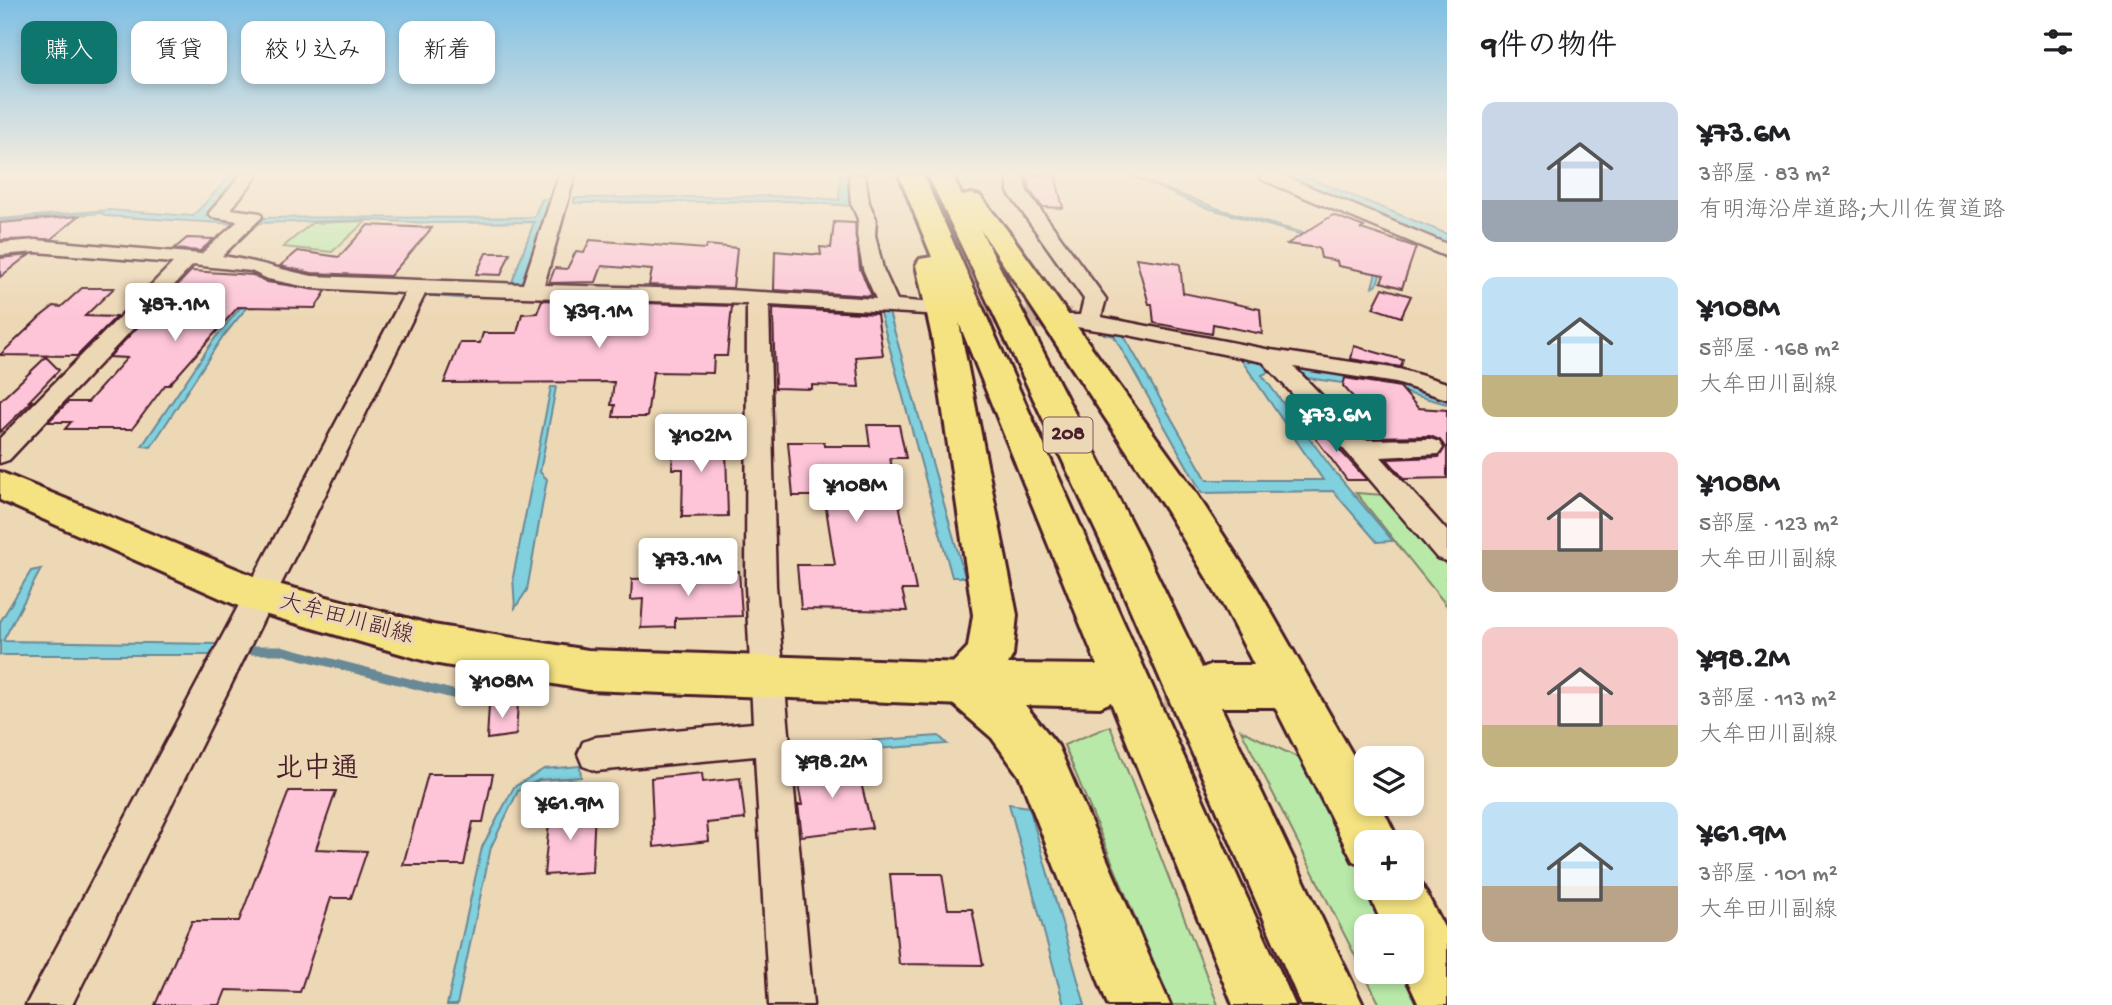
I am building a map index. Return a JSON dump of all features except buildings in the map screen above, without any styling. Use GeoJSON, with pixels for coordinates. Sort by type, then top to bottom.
{"type":"FeatureCollection","features":[{"type":"Feature","properties":{"kind":"main road"},"geometry":{"type":"LineString","coordinates":[[923,222],[947,337],[995,615],[990,655],[964,684],[1009,722],[1040,763],[1139,1005]]}},
{"type":"Feature","properties":{"kind":"main road","name":"208"},"geometry":{"type":"LineString","coordinates":[[928,222],[1117,691],[1264,1005]]}},
{"type":"Feature","properties":{"kind":"main road","name":"208"},"geometry":{"type":"LineString","coordinates":[[963,222],[1123,546],[1201,692],[1332,1005]]}},
{"type":"Feature","properties":{"kind":"main road"},"geometry":{"type":"LineString","coordinates":[[987,222],[1180,500],[1240,596],[1365,830]]}},
{"type":"Feature","properties":{"kind":"main road","name":"大牟田川副線"},"geometry":{"type":"LineString","coordinates":[[0,485],[258,596],[433,644],[588,670],[1117,691]]}},
{"type":"Feature","properties":{"kind":"main road"},"geometry":{"type":"LineString","coordinates":[[1201,692],[1286,685]]}},
{"type":"Feature","properties":{"kind":"main road"},"geometry":{"type":"LineString","coordinates":[[1400,900],[1447,998]]}},
{"type":"Feature","properties":{"kind":"street"},"geometry":{"type":"LineString","coordinates":[[0,454],[197,260],[247,222]]}},
{"type":"Feature","properties":{"kind":"street"},"geometry":{"type":"LineString","coordinates":[[532,289],[553,222]]}},
{"type":"Feature","properties":{"kind":"street"},"geometry":{"type":"LineString","coordinates":[[867,222],[866,235],[873,269],[889,305]]}},
{"type":"Feature","properties":{"kind":"street"},"geometry":{"type":"LineString","coordinates":[[1037,222],[1095,299],[1080,321],[1271,357],[1399,376],[1447,391]]}},
{"type":"Feature","properties":{"kind":"street"},"geometry":{"type":"LineString","coordinates":[[1378,222],[1447,251]]}},
{"type":"Feature","properties":{"kind":"street"},"geometry":{"type":"LineString","coordinates":[[0,248],[36,246],[255,266],[275,275],[312,282],[485,291],[532,289],[758,298],[925,308]]}},
{"type":"Feature","properties":{"kind":"street"},"geometry":{"type":"LineString","coordinates":[[48,1005],[418,288]]}},
{"type":"Feature","properties":{"kind":"street"},"geometry":{"type":"LineString","coordinates":[[758,298],[761,586],[791,1005]]}},
{"type":"Feature","properties":{"kind":"street"},"geometry":{"type":"LineString","coordinates":[[1271,357],[1358,449],[1447,550]]}},
{"type":"Feature","properties":{"kind":"street"},"geometry":{"type":"LineString","coordinates":[[1399,376],[1431,375],[1447,369]]}},
{"type":"Feature","properties":{"kind":"street"},"geometry":{"type":"LineString","coordinates":[[1358,449],[1430,448]]}},
{"type":"Feature","properties":{"kind":"street"},"geometry":{"type":"LineString","coordinates":[[596,754],[772,737]]}},
{"type":"Feature","properties":{"kind":"green space"},"geometry":{"type":"Polygon","coordinates":[[[365,222],[332,252],[283,247],[312,223],[365,222]]]}},
{"type":"Feature","properties":{"kind":"green space"},"geometry":{"type":"Polygon","coordinates":[[[1356,493],[1384,495],[1447,565],[1447,606],[1356,493]]]}},
{"type":"Feature","properties":{"kind":"green space"},"geometry":{"type":"Polygon","coordinates":[[[1110,726],[1218,1005],[1171,1005],[1064,745],[1110,726]]]}},
{"type":"Feature","properties":{"kind":"green space"},"geometry":{"type":"Polygon","coordinates":[[[1241,730],[1301,759],[1354,858],[1354,900],[1375,900],[1383,914],[1354,914],[1354,954],[1241,730]]]}},
{"type":"Feature","properties":{"kind":"green space"},"geometry":{"type":"Polygon","coordinates":[[[1369,984],[1413,984],[1421,1005],[1380,1005],[1369,984]]]}},
{"type":"Feature","properties":{"kind":"water"},"geometry":{"type":"Polygon","coordinates":[[[202,222],[239,222],[237,224],[202,222]]]}},
{"type":"Feature","properties":{"kind":"water"},"geometry":{"type":"Polygon","coordinates":[[[407,222],[544,222],[524,284],[511,285],[534,222],[407,222]]]}},
{"type":"Feature","properties":{"kind":"water"},"geometry":{"type":"Polygon","coordinates":[[[1256,222],[1385,256],[1377,285],[1372,287],[1380,257],[1256,222]]]}},
{"type":"Feature","properties":{"kind":"water"},"geometry":{"type":"Polygon","coordinates":[[[1390,222],[1417,222],[1447,234],[1447,246],[1390,222]]]}},
{"type":"Feature","properties":{"kind":"water"},"geometry":{"type":"Polygon","coordinates":[[[265,278],[270,279],[221,339],[151,447],[142,446],[215,338],[265,278]]]}},
{"type":"Feature","properties":{"kind":"water"},"geometry":{"type":"Polygon","coordinates":[[[879,309],[888,309],[965,577],[952,577],[879,309]]]}},
{"type":"Feature","properties":{"kind":"water"},"geometry":{"type":"Polygon","coordinates":[[[1102,328],[1121,331],[1207,480],[1323,480],[1240,358],[1253,358],[1270,367],[1271,371],[1262,375],[1334,471],[1393,541],[1377,542],[1333,491],[1202,493],[1114,336],[1104,334],[1102,328]]]}},
{"type":"Feature","properties":{"kind":"water"},"geometry":{"type":"Polygon","coordinates":[[[1297,367],[1399,382],[1447,397],[1447,404],[1399,391],[1300,377],[1294,370],[1297,367]]]}},
{"type":"Feature","properties":{"kind":"water"},"geometry":{"type":"Polygon","coordinates":[[[551,387],[556,387],[540,472],[547,479],[527,590],[515,608],[513,577],[551,387]]]}},
{"type":"Feature","properties":{"kind":"water"},"geometry":{"type":"Polygon","coordinates":[[[41,569],[3,641],[219,644],[214,655],[0,655],[0,622],[31,571],[41,569]]]}},
{"type":"Feature","properties":{"kind":"water"},"geometry":{"type":"Polygon","coordinates":[[[939,736],[947,744],[791,755],[792,746],[939,736]]]}},
{"type":"Feature","properties":{"kind":"water"},"geometry":{"type":"Polygon","coordinates":[[[580,766],[581,777],[539,780],[518,791],[491,847],[457,1005],[447,1005],[482,847],[514,787],[544,769],[580,766]]]}},
{"type":"Feature","properties":{"kind":"water"},"geometry":{"type":"Polygon","coordinates":[[[1009,804],[1029,807],[1085,1005],[1064,1005],[1009,804]]]}},
{"type":"Feature","properties":{"kind":"waterway"},"geometry":{"type":"LineString","coordinates":[[427,294],[465,297]]}},
{"type":"Feature","properties":{"kind":"waterway"},"geometry":{"type":"LineString","coordinates":[[251,650],[281,650],[460,696]]}},
{"type":"Feature","properties":{"kind":"tunnel"},"geometry":{"type":"LineString","coordinates":[[945,309],[1010,315]]}},
{"type":"Feature","properties":{"kind":"tunnel"},"geometry":{"type":"LineString","coordinates":[[990,313],[1071,320]]}},
{"type":"Feature","properties":{"kind":"tunnel"},"geometry":{"type":"LineString","coordinates":[[1100,686],[1210,686]]}},
{"type":"Feature","properties":{"kind":"district","name":"北中通"},"geometry":{"type":"Point","coordinates":[317,770]}}]}
